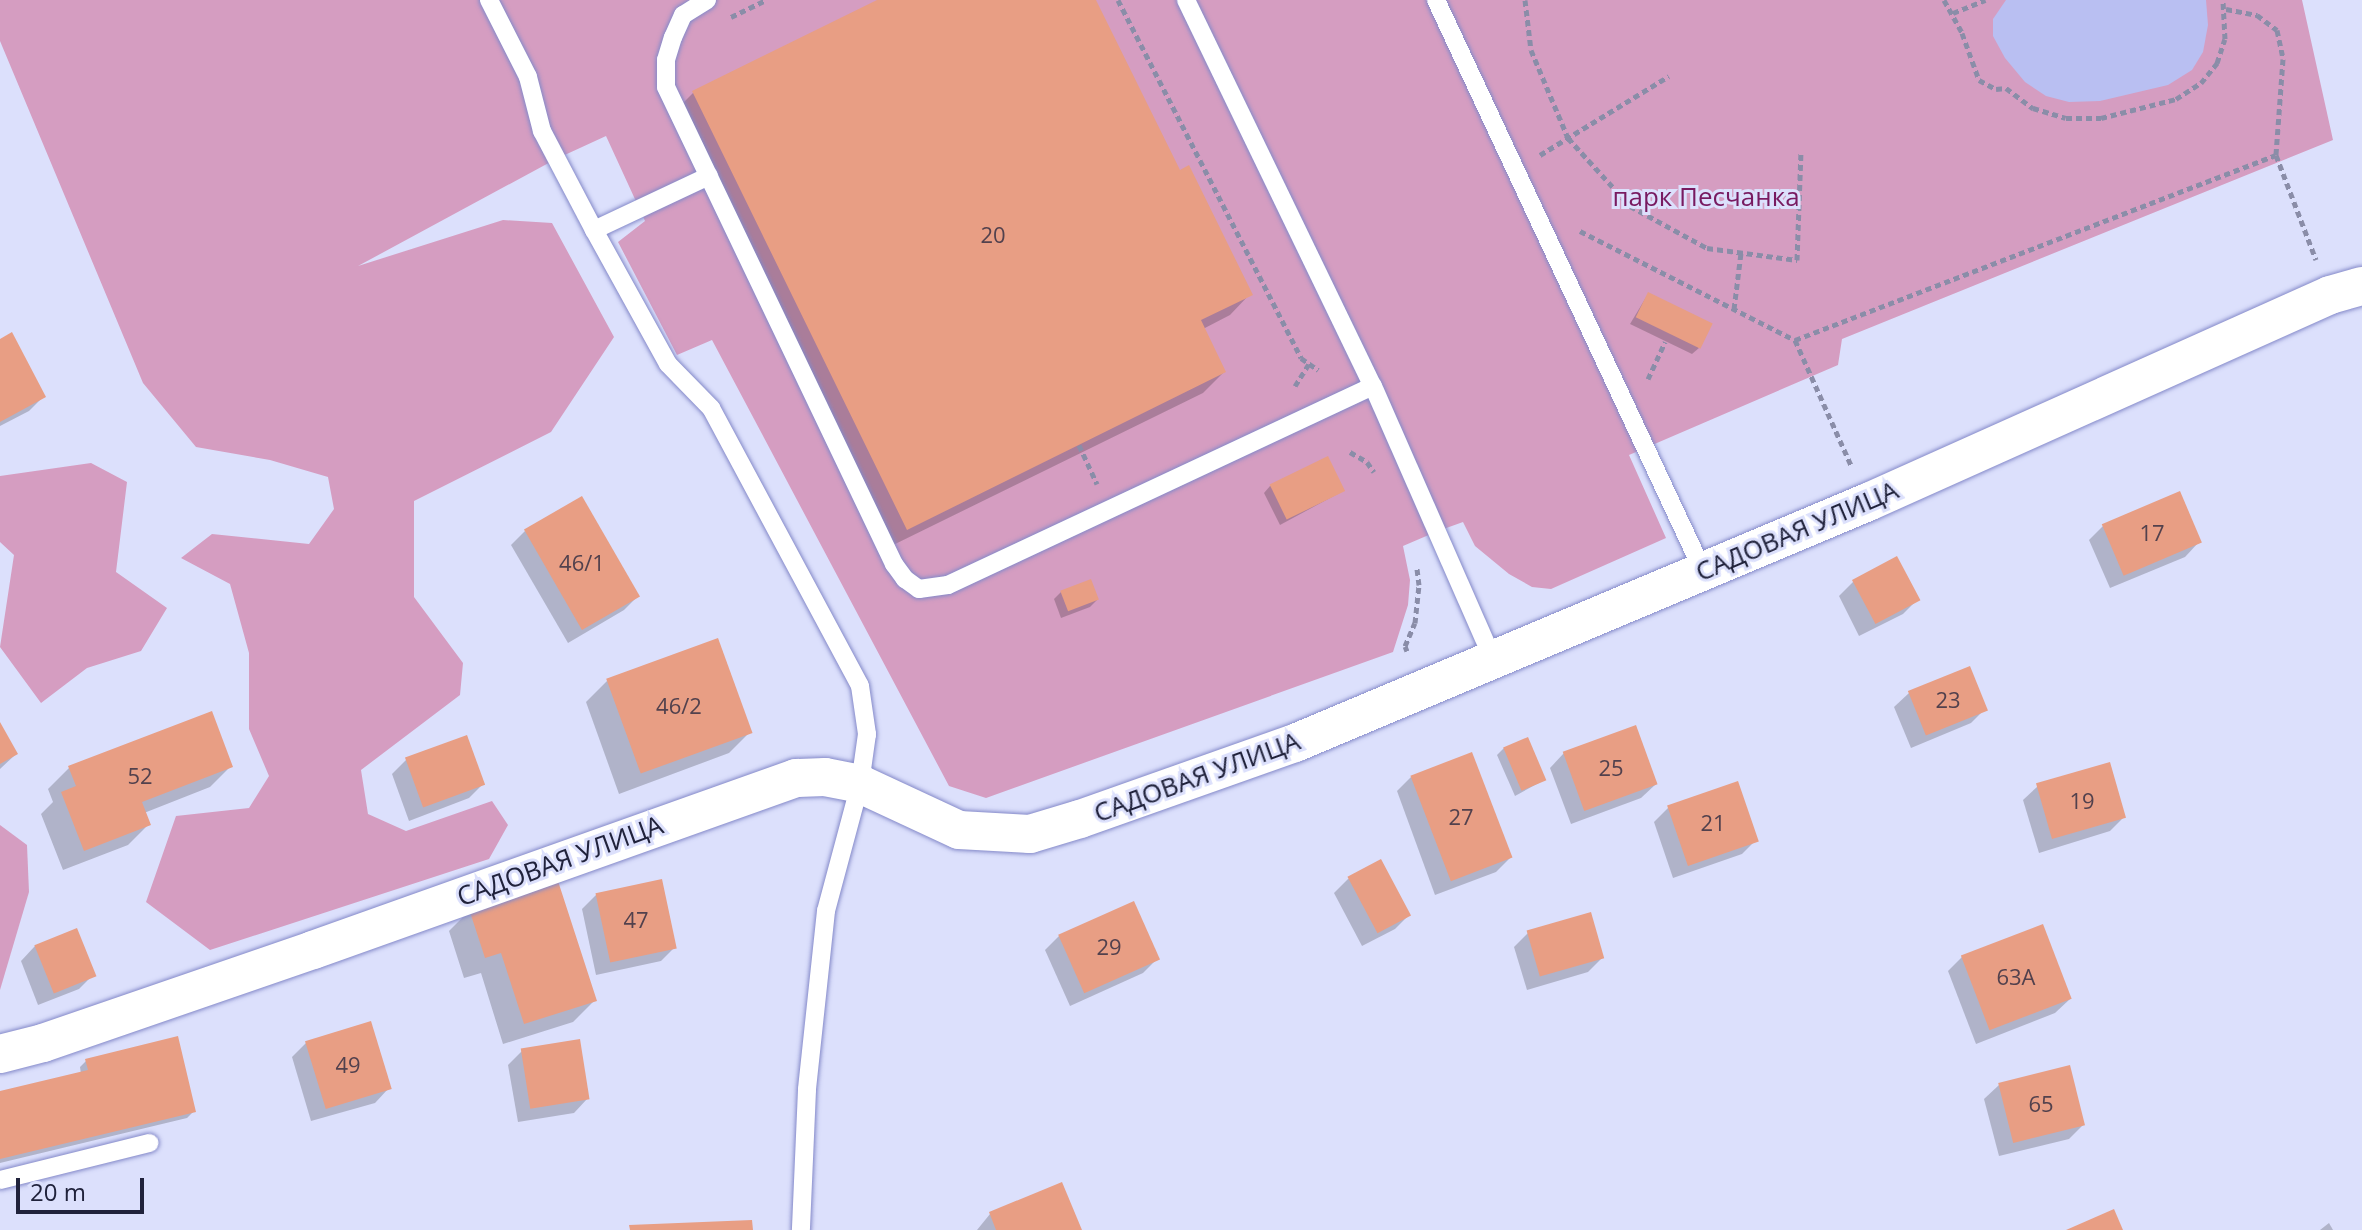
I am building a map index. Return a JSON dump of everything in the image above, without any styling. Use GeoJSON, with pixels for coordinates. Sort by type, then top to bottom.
{"type":"FeatureCollection","features":[{"type":"Feature","properties":{"kind":"street","name":"САДОВАЯ УЛИЦА"},"geometry":{"type":"LineString","coordinates":[[0,1054],[43,1043],[313,950],[796,778],[825,777],[860,784],[959,830],[1030,834],[1295,743],[1868,502],[2346,290]]}},
{"type":"Feature","properties":{"kind":"lane"},"geometry":{"type":"LineString","coordinates":[[489,0],[528,77],[542,131],[594,230],[668,364],[711,408],[860,686],[867,734],[860,784],[826,911],[807,1090],[801,1230]]}},
{"type":"Feature","properties":{"kind":"lane"},"geometry":{"type":"LineString","coordinates":[[707,0],[683,15],[666,60],[666,87],[894,564],[905,579],[919,589],[948,585],[1373,386]]}},
{"type":"Feature","properties":{"kind":"lane"},"geometry":{"type":"LineString","coordinates":[[1186,0],[1373,386],[1493,659]]}},
{"type":"Feature","properties":{"kind":"lane"},"geometry":{"type":"LineString","coordinates":[[1436,0],[1703,571]]}},
{"type":"Feature","properties":{"kind":"lane"},"geometry":{"type":"LineString","coordinates":[[594,230],[709,176]]}},
{"type":"Feature","properties":{"kind":"lane"},"geometry":{"type":"LineString","coordinates":[[0,1180],[150,1143]]}},
{"type":"Feature","properties":{"kind":"path"},"geometry":{"type":"LineString","coordinates":[[726,20],[766,0]]}},
{"type":"Feature","properties":{"kind":"path"},"geometry":{"type":"LineString","coordinates":[[1118,0],[1301,358],[1318,370]]}},
{"type":"Feature","properties":{"kind":"path"},"geometry":{"type":"LineString","coordinates":[[1525,0],[1531,50],[1568,138],[1630,206],[1707,248],[1797,260],[1801,151]]}},
{"type":"Feature","properties":{"kind":"path"},"geometry":{"type":"LineString","coordinates":[[1944,0],[1953,13],[1979,80],[1996,89],[2006,88],[2033,108],[2066,118],[2101,118],[2176,99],[2201,83],[2217,63],[2225,39],[2226,9],[2223,0]]}},
{"type":"Feature","properties":{"kind":"path"},"geometry":{"type":"LineString","coordinates":[[1953,13],[1985,0]]}},
{"type":"Feature","properties":{"kind":"path"},"geometry":{"type":"LineString","coordinates":[[2226,9],[2257,15],[2277,30],[2283,59],[2276,155],[2346,290]]}},
{"type":"Feature","properties":{"kind":"path"},"geometry":{"type":"LineString","coordinates":[[1568,138],[1669,76]]}},
{"type":"Feature","properties":{"kind":"path"},"geometry":{"type":"LineString","coordinates":[[1795,340],[2276,155]]}},
{"type":"Feature","properties":{"kind":"path"},"geometry":{"type":"LineString","coordinates":[[1577,230],[1795,340],[1868,502]]}},
{"type":"Feature","properties":{"kind":"path"},"geometry":{"type":"LineString","coordinates":[[1734,309],[1741,253]]}},
{"type":"Feature","properties":{"kind":"path"},"geometry":{"type":"LineString","coordinates":[[1079,445],[1098,484]]}},
{"type":"Feature","properties":{"kind":"path"},"geometry":{"type":"LineString","coordinates":[[1350,452],[1367,462],[1381,483]]}},
{"type":"Feature","properties":{"kind":"path"},"geometry":{"type":"LineString","coordinates":[[1405,646],[1416,610],[1419,585],[1416,561]]}},
{"type":"Feature","properties":{"kind":"green space","name":"парк Песчанка"},"geometry":{"type":"Polygon","coordinates":[[[0,0],[2302,0],[2333,140],[1842,339],[1838,365],[1629,455],[1666,538],[1551,589],[1532,587],[1509,574],[1475,546],[1463,522],[1438,531],[1403,546],[1410,580],[1408,605],[1393,652],[986,798],[949,786],[712,340],[677,355],[618,242],[645,221],[606,136],[556,159],[358,266],[503,220],[552,223],[614,337],[551,432],[414,501],[414,597],[463,663],[460,695],[361,770],[368,814],[406,831],[492,801],[508,825],[489,859],[210,950],[146,902],[176,816],[249,808],[269,776],[249,729],[249,653],[230,584],[181,558],[212,534],[309,544],[334,509],[328,477],[270,460],[196,447],[143,383],[0,41],[0,0]]]}},
{"type":"Feature","properties":{"kind":"green space"},"geometry":{"type":"Polygon","coordinates":[[[91,463],[127,482],[116,572],[167,608],[141,651],[87,668],[41,703],[0,647],[14,555],[0,542],[0,476],[91,463]]]}},
{"type":"Feature","properties":{"kind":"green space"},"geometry":{"type":"Polygon","coordinates":[[[0,825],[27,845],[29,892],[0,990],[0,825]]]}},
{"type":"Feature","properties":{"kind":"water"},"geometry":{"type":"Polygon","coordinates":[[[2006,0],[2206,0],[2208,25],[2203,52],[2192,70],[2168,85],[2100,101],[2069,102],[2046,96],[2025,82],[2005,58],[1993,36],[1993,19],[2006,0]]]}},
{"type":"Feature","properties":{"kind":"building"},"geometry":{"type":"Polygon","coordinates":[[[877,0],[1096,0],[1180,170],[1189,165],[1253,295],[1201,320],[1226,372],[907,530],[692,91],[877,0]]]}},
{"type":"Feature","properties":{"kind":"building"},"geometry":{"type":"Polygon","coordinates":[[[1648,292],[1713,324],[1700,349],[1636,317],[1648,292]]]}},
{"type":"Feature","properties":{"kind":"building"},"geometry":{"type":"Polygon","coordinates":[[[12,332],[46,397],[0,422],[0,339],[12,332]]]}},
{"type":"Feature","properties":{"kind":"building"},"geometry":{"type":"Polygon","coordinates":[[[1328,456],[1345,491],[1287,520],[1270,484],[1328,456]]]}},
{"type":"Feature","properties":{"kind":"building"},"geometry":{"type":"Polygon","coordinates":[[[2180,491],[2202,543],[2124,576],[2102,524],[2180,491]]]}},
{"type":"Feature","properties":{"kind":"building"},"geometry":{"type":"Polygon","coordinates":[[[582,496],[640,596],[582,630],[524,530],[582,496]]]}},
{"type":"Feature","properties":{"kind":"building"},"geometry":{"type":"Polygon","coordinates":[[[1897,556],[1920,600],[1875,624],[1852,580],[1897,556]]]}},
{"type":"Feature","properties":{"kind":"building"},"geometry":{"type":"Polygon","coordinates":[[[1091,579],[1099,600],[1068,611],[1060,591],[1091,579]]]}},
{"type":"Feature","properties":{"kind":"building"},"geometry":{"type":"Polygon","coordinates":[[[718,638],[753,733],[641,774],[606,679],[718,638]]]}},
{"type":"Feature","properties":{"kind":"building"},"geometry":{"type":"Polygon","coordinates":[[[1970,666],[1988,711],[1926,736],[1908,691],[1970,666]]]}},
{"type":"Feature","properties":{"kind":"building"},"geometry":{"type":"Polygon","coordinates":[[[212,711],[233,767],[142,802],[151,825],[84,851],[61,792],[76,786],[68,766],[212,711]]]}},
{"type":"Feature","properties":{"kind":"building"},"geometry":{"type":"Polygon","coordinates":[[[0,722],[18,754],[0,764],[0,722]]]}},
{"type":"Feature","properties":{"kind":"building"},"geometry":{"type":"Polygon","coordinates":[[[1636,725],[1658,784],[1584,811],[1563,752],[1636,725]]]}},
{"type":"Feature","properties":{"kind":"building"},"geometry":{"type":"Polygon","coordinates":[[[467,735],[485,785],[423,807],[405,758],[467,735]]]}},
{"type":"Feature","properties":{"kind":"building"},"geometry":{"type":"Polygon","coordinates":[[[1528,737],[1546,780],[1522,791],[1503,748],[1528,737]]]}},
{"type":"Feature","properties":{"kind":"building"},"geometry":{"type":"Polygon","coordinates":[[[1472,752],[1512,857],[1451,881],[1410,776],[1472,752]]]}},
{"type":"Feature","properties":{"kind":"building"},"geometry":{"type":"Polygon","coordinates":[[[2110,762],[2126,818],[2052,839],[2036,783],[2110,762]]]}},
{"type":"Feature","properties":{"kind":"building"},"geometry":{"type":"Polygon","coordinates":[[[1738,781],[1759,842],[1688,866],[1667,805],[1738,781]]]}},
{"type":"Feature","properties":{"kind":"building"},"geometry":{"type":"Polygon","coordinates":[[[1381,859],[1411,916],[1377,933],[1347,877],[1381,859]]]}},
{"type":"Feature","properties":{"kind":"building"},"geometry":{"type":"Polygon","coordinates":[[[662,879],[677,948],[610,963],[595,893],[662,879]]]}},
{"type":"Feature","properties":{"kind":"building"},"geometry":{"type":"Polygon","coordinates":[[[558,881],[597,1001],[524,1024],[501,953],[485,958],[469,909],[558,881]]]}},
{"type":"Feature","properties":{"kind":"building"},"geometry":{"type":"Polygon","coordinates":[[[1134,901],[1160,959],[1084,993],[1058,935],[1134,901]]]}},
{"type":"Feature","properties":{"kind":"building"},"geometry":{"type":"Polygon","coordinates":[[[1591,912],[1604,958],[1540,977],[1527,930],[1591,912]]]}},
{"type":"Feature","properties":{"kind":"building"},"geometry":{"type":"Polygon","coordinates":[[[2043,924],[2072,999],[1990,1030],[1961,956],[2043,924]]]}},
{"type":"Feature","properties":{"kind":"building"},"geometry":{"type":"Polygon","coordinates":[[[77,928],[96,976],[54,993],[34,945],[77,928]]]}},
{"type":"Feature","properties":{"kind":"building"},"geometry":{"type":"Polygon","coordinates":[[[371,1021],[392,1089],[326,1109],[305,1041],[371,1021]]]}},
{"type":"Feature","properties":{"kind":"building"},"geometry":{"type":"Polygon","coordinates":[[[178,1036],[196,1112],[0,1159],[0,1091],[88,1070],[85,1059],[178,1036]]]}},
{"type":"Feature","properties":{"kind":"building"},"geometry":{"type":"Polygon","coordinates":[[[580,1039],[590,1099],[530,1109],[521,1048],[580,1039]]]}},
{"type":"Feature","properties":{"kind":"building"},"geometry":{"type":"Polygon","coordinates":[[[2070,1065],[2085,1125],[2013,1143],[1998,1083],[2070,1065]]]}},
{"type":"Feature","properties":{"kind":"building"},"geometry":{"type":"Polygon","coordinates":[[[1062,1182],[1082,1230],[996,1230],[989,1212],[1062,1182]]]}},
{"type":"Feature","properties":{"kind":"building"},"geometry":{"type":"Polygon","coordinates":[[[2114,1209],[2123,1230],[2066,1230],[2114,1209]]]}},
{"type":"Feature","properties":{"kind":"building"},"geometry":{"type":"Polygon","coordinates":[[[752,1220],[753,1230],[630,1230],[629,1225],[752,1220]]]}}]}
